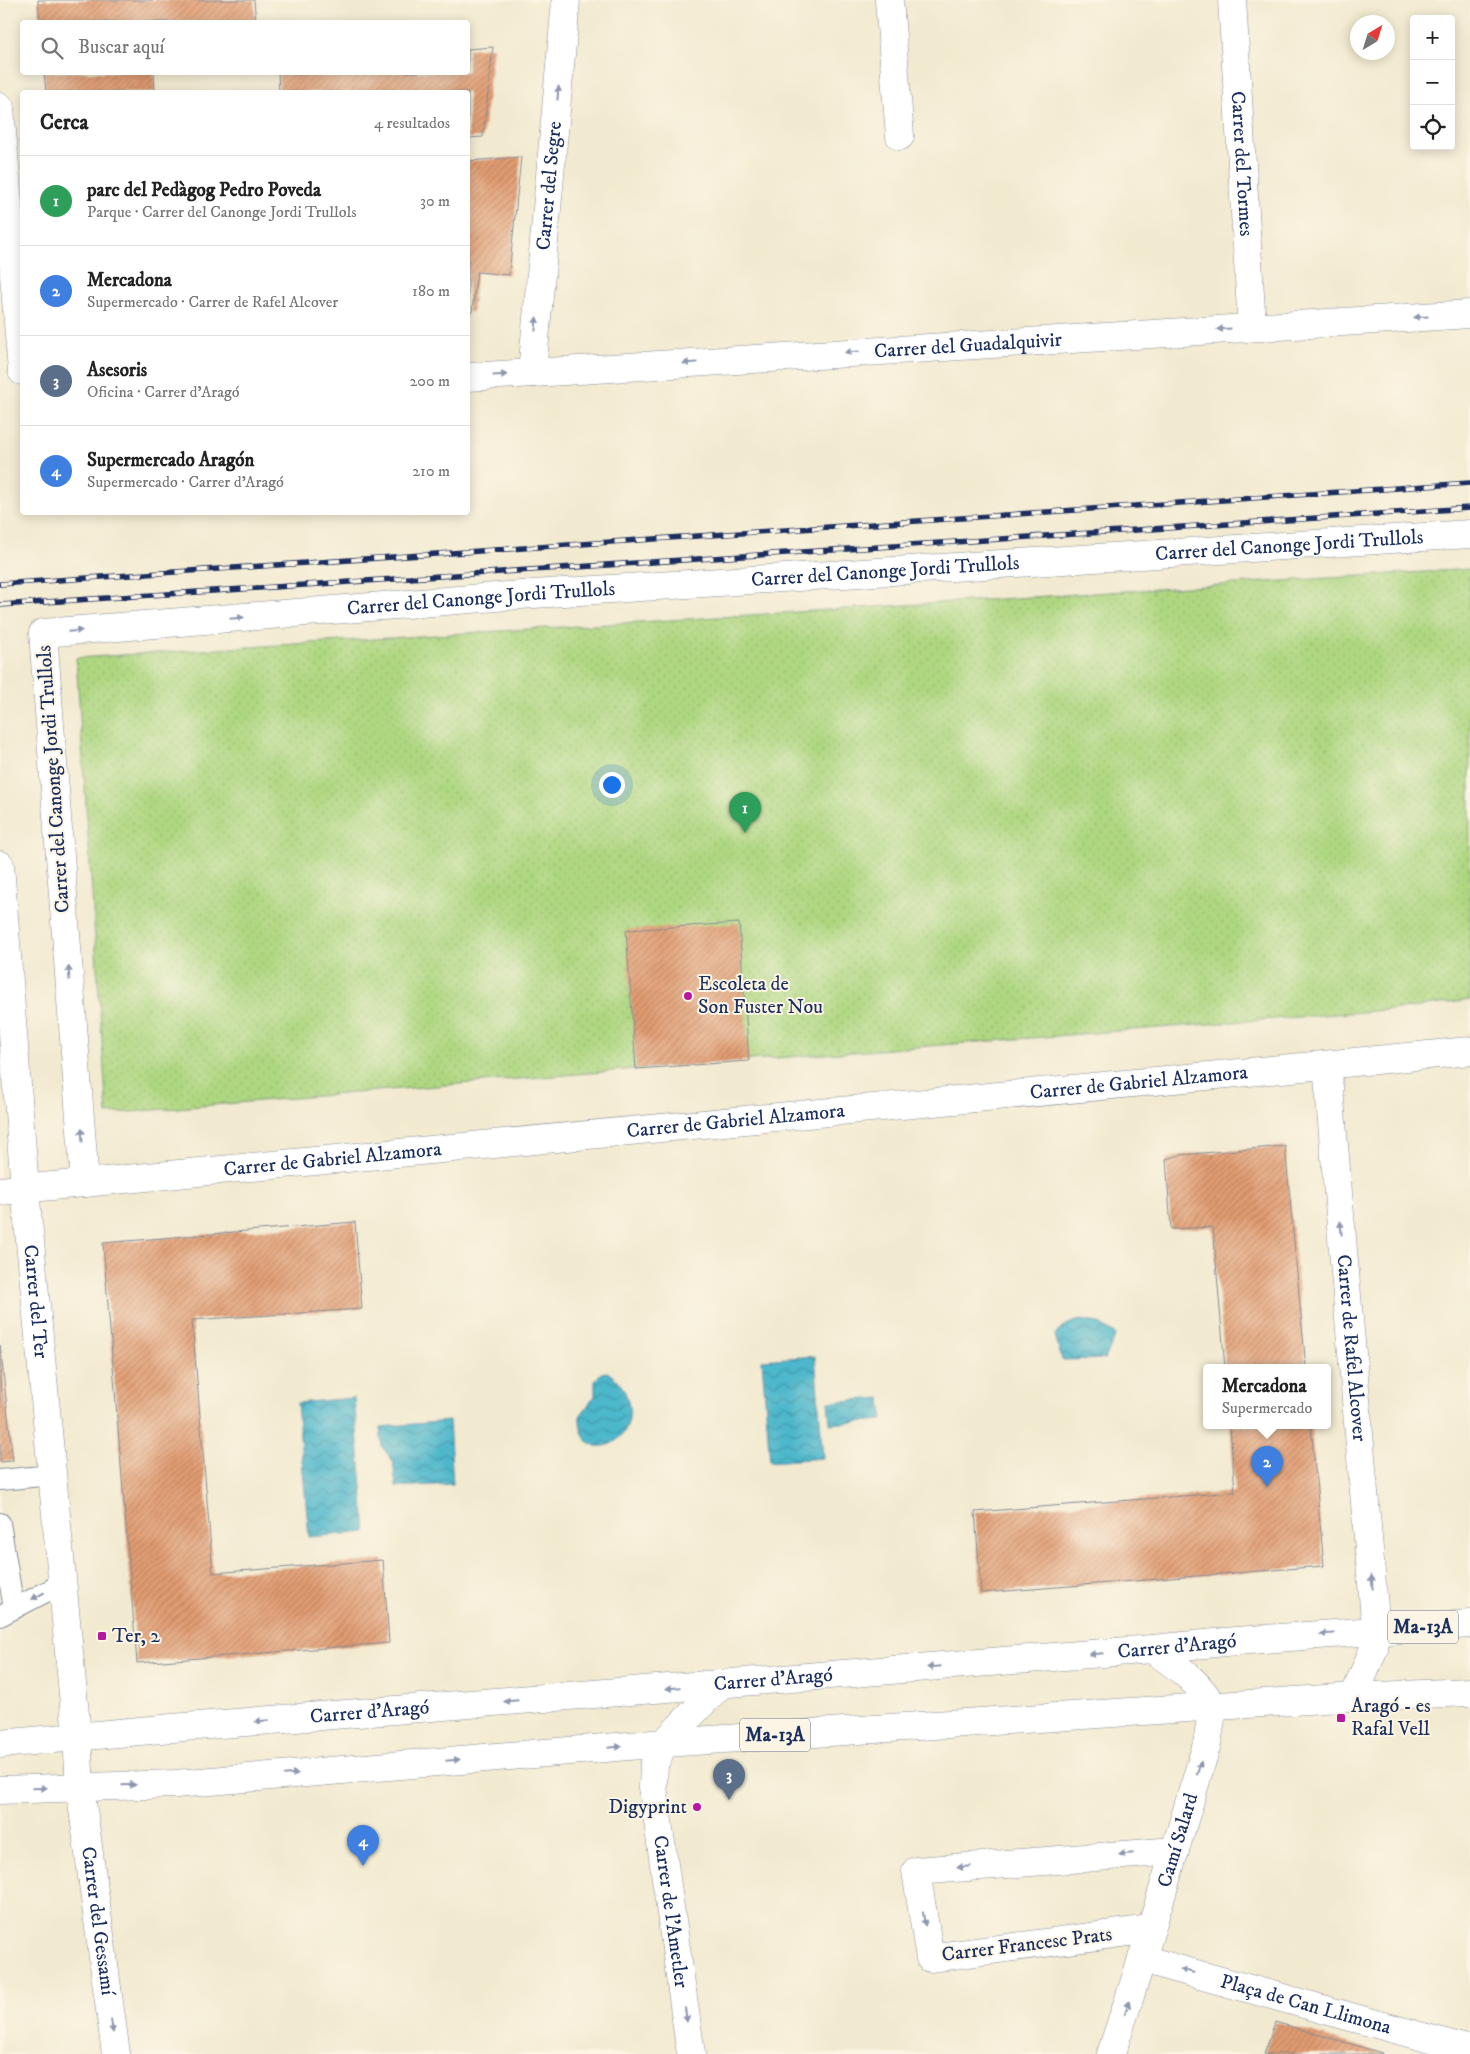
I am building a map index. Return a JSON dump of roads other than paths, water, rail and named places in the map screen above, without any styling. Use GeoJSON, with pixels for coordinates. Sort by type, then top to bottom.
{"type":"FeatureCollection","features":[{"type":"Feature","properties":{"kind":"street","name":"Carrer del Segre"},"geometry":{"type":"LineString","coordinates":[[532,373],[566,0]]}},
{"type":"Feature","properties":{"kind":"street"},"geometry":{"type":"LineString","coordinates":[[890,0],[900,136]]}},
{"type":"Feature","properties":{"kind":"street","name":"Carrer del Tormes"},"geometry":{"type":"LineString","coordinates":[[1232,0],[1252,327]]}},
{"type":"Feature","properties":{"kind":"street"},"geometry":{"type":"LineString","coordinates":[[0,106],[20,347]]}},
{"type":"Feature","properties":{"kind":"street","name":"Carrer del Guadalquivir"},"geometry":{"type":"LineString","coordinates":[[470,377],[1470,314]]}},
{"type":"Feature","properties":{"kind":"street","name":"Carrer del Canonge Jordi Trullols"},"geometry":{"type":"LineString","coordinates":[[85,1183],[43,633],[533,594],[1470,534]]}},
{"type":"Feature","properties":{"kind":"street","name":"Carrer del Ter"},"geometry":{"type":"LineString","coordinates":[[0,865],[13,1190],[52,1475],[77,1736]]}},
{"type":"Feature","properties":{"kind":"street","name":"Carrer de Gabriel Alzamora"},"geometry":{"type":"LineString","coordinates":[[13,1190],[1470,1051]]}},
{"type":"Feature","properties":{"kind":"street","name":"Carrer de Rafel Alcover"},"geometry":{"type":"LineString","coordinates":[[1327,1065],[1376,1630],[1374,1648],[1354,1697]]}},
{"type":"Feature","properties":{"kind":"street","name":"Carrer d'Aragó"},"geometry":{"type":"LineString","coordinates":[[0,1744],[77,1736],[1376,1630],[1470,1624]]}},
{"type":"Feature","properties":{"kind":"street"},"geometry":{"type":"LineString","coordinates":[[1152,1649],[1187,1674],[1200,1687],[1213,1707]]}},
{"type":"Feature","properties":{"kind":"street"},"geometry":{"type":"LineString","coordinates":[[664,1743],[721,1684]]}},
{"type":"Feature","properties":{"kind":"street","name":"Ma-13A"},"geometry":{"type":"LineString","coordinates":[[0,1790],[185,1783],[664,1743],[1354,1697],[1470,1692]]}},
{"type":"Feature","properties":{"kind":"street","name":"Camí Salard"},"geometry":{"type":"LineString","coordinates":[[1112,2054],[1207,1744],[1213,1707]]}},
{"type":"Feature","properties":{"kind":"street"},"geometry":{"type":"LineString","coordinates":[[77,1736],[80,1787]]}},
{"type":"Feature","properties":{"kind":"street","name":"Carrer de l'Ametler"},"geometry":{"type":"LineString","coordinates":[[664,1743],[654,1765],[654,1787],[691,2054]]}},
{"type":"Feature","properties":{"kind":"street","name":"Carrer del Gessamí"},"geometry":{"type":"LineString","coordinates":[[80,1787],[116,2054]]}},
{"type":"Feature","properties":{"kind":"street","name":"Carrer Francesc Prats"},"geometry":{"type":"LineString","coordinates":[[1151,1929],[930,1958],[916,1871],[1175,1851]]}},
{"type":"Feature","properties":{"kind":"street","name":"Plaça de Can Llimona"},"geometry":{"type":"LineString","coordinates":[[1142,1959],[1470,2050]]}},
{"type":"Feature","properties":{"kind":"lane"},"geometry":{"type":"LineString","coordinates":[[0,1480],[52,1475]]}},
{"type":"Feature","properties":{"kind":"lane"},"geometry":{"type":"LineString","coordinates":[[0,1523],[7,1613],[63,1583]]}},
{"type":"Feature","properties":{"kind":"water"},"geometry":{"type":"Polygon","coordinates":[[[1080,1320],[1098,1323],[1116,1335],[1105,1359],[1062,1360],[1055,1335],[1065,1325],[1080,1320]]]}},
{"type":"Feature","properties":{"kind":"water"},"geometry":{"type":"Polygon","coordinates":[[[815,1356],[823,1458],[770,1462],[762,1360],[815,1356]]]}},
{"type":"Feature","properties":{"kind":"water"},"geometry":{"type":"Polygon","coordinates":[[[607,1372],[623,1388],[629,1412],[627,1427],[619,1438],[609,1444],[599,1446],[589,1443],[582,1433],[580,1416],[595,1396],[595,1381],[601,1373],[607,1372]]]}},
{"type":"Feature","properties":{"kind":"water"},"geometry":{"type":"Polygon","coordinates":[[[354,1398],[366,1532],[309,1537],[297,1403],[354,1398]]]}},
{"type":"Feature","properties":{"kind":"water"},"geometry":{"type":"Polygon","coordinates":[[[881,1398],[883,1420],[830,1424],[828,1402],[881,1398]]]}},
{"type":"Feature","properties":{"kind":"water"},"geometry":{"type":"Polygon","coordinates":[[[449,1421],[453,1484],[396,1487],[393,1461],[382,1447],[380,1427],[449,1421]]]}},
{"type":"Feature","properties":{"kind":"railway"},"geometry":{"type":"LineString","coordinates":[[0,584],[1470,483]]}},
{"type":"Feature","properties":{"kind":"railway"},"geometry":{"type":"LineString","coordinates":[[0,605],[1470,508]]}},
{"type":"Feature","properties":{"kind":"place","name":"parc del Pedàgog Pedro Poveda"},"geometry":{"type":"Point","coordinates":[745,833]}},
{"type":"Feature","properties":{"kind":"place","name":"Escoleta de Son Fuster Nou"},"geometry":{"type":"Point","coordinates":[688,996]}},
{"type":"Feature","properties":{"kind":"place","name":"Mercadona"},"geometry":{"type":"Point","coordinates":[1267,1487]}},
{"type":"Feature","properties":{"kind":"place","name":"Ter, 2"},"geometry":{"type":"Point","coordinates":[102,1636]}},
{"type":"Feature","properties":{"kind":"place","name":"Aragó - es Rafal Vell"},"geometry":{"type":"Point","coordinates":[1341,1718]}},
{"type":"Feature","properties":{"kind":"place","name":"Asesoris"},"geometry":{"type":"Point","coordinates":[729,1800]}},
{"type":"Feature","properties":{"kind":"place","name":"Digyprint"},"geometry":{"type":"Point","coordinates":[697,1807]}},
{"type":"Feature","properties":{"kind":"place","name":"Supermercado Aragón"},"geometry":{"type":"Point","coordinates":[363,1866]}}]}
